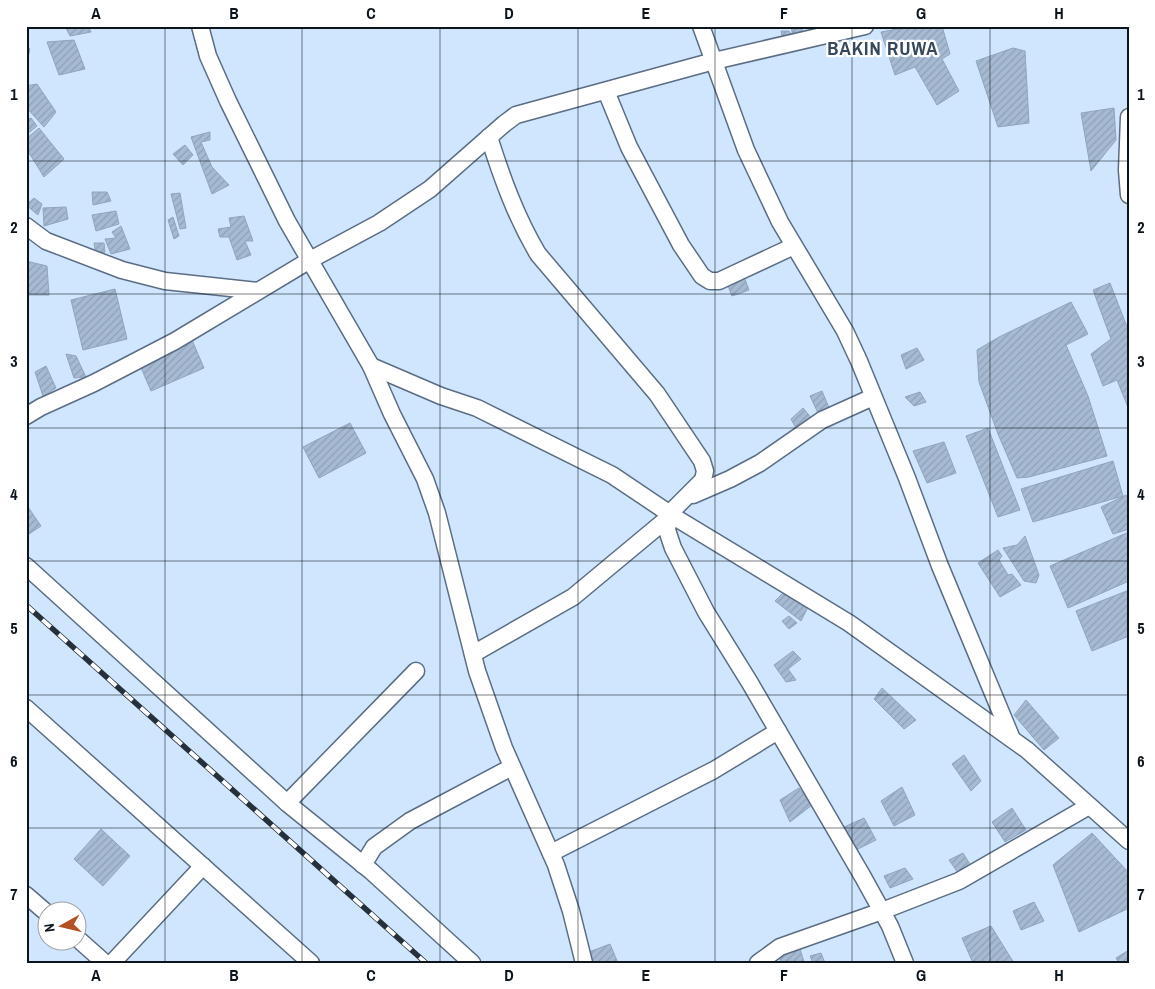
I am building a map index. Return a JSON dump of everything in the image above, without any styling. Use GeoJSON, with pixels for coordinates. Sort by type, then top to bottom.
{"type":"FeatureCollection","features":[{"type":"Feature","properties":{"kind":"street"},"geometry":{"type":"LineString","coordinates":[[200,26],[208,56],[287,221],[371,366],[392,414],[425,479],[434,504],[477,672],[504,748],[551,853],[571,911],[584,963]]}},
{"type":"Feature","properties":{"kind":"street"},"geometry":{"type":"LineString","coordinates":[[701,26],[746,150],[780,222],[845,331],[907,478],[940,566],[1012,739]]}},
{"type":"Feature","properties":{"kind":"street"},"geometry":{"type":"LineString","coordinates":[[26,416],[175,342],[310,260],[379,223],[430,190],[516,115],[834,30],[865,26]]}},
{"type":"Feature","properties":{"kind":"street"},"geometry":{"type":"LineString","coordinates":[[606,91],[629,147],[681,245],[702,276],[710,281],[719,281],[794,246]]}},
{"type":"Feature","properties":{"kind":"street"},"geometry":{"type":"LineString","coordinates":[[1129,117],[1127,170],[1129,195]]}},
{"type":"Feature","properties":{"kind":"street"},"geometry":{"type":"LineString","coordinates":[[473,654],[573,597],[668,516],[703,480],[705,470],[702,460],[657,394],[538,254],[524,230],[503,182],[489,137]]}},
{"type":"Feature","properties":{"kind":"street"},"geometry":{"type":"LineString","coordinates":[[26,226],[46,241]]}},
{"type":"Feature","properties":{"kind":"street"},"geometry":{"type":"LineString","coordinates":[[26,238],[46,241],[122,270],[165,281],[258,292]]}},
{"type":"Feature","properties":{"kind":"street"},"geometry":{"type":"LineString","coordinates":[[371,366],[441,396],[477,408],[612,475],[668,516],[849,623],[1027,750],[1129,841]]}},
{"type":"Feature","properties":{"kind":"street"},"geometry":{"type":"LineString","coordinates":[[684,498],[730,479],[760,462],[822,420],[873,397]]}},
{"type":"Feature","properties":{"kind":"street"},"geometry":{"type":"LineString","coordinates":[[668,516],[667,530],[673,548],[706,612],[778,731],[882,911],[905,963]]}},
{"type":"Feature","properties":{"kind":"street"},"geometry":{"type":"LineString","coordinates":[[26,566],[287,803],[363,865],[472,963]]}},
{"type":"Feature","properties":{"kind":"street"},"geometry":{"type":"LineString","coordinates":[[287,803],[416,671]]}},
{"type":"Feature","properties":{"kind":"street"},"geometry":{"type":"LineString","coordinates":[[26,708],[311,963]]}},
{"type":"Feature","properties":{"kind":"street"},"geometry":{"type":"LineString","coordinates":[[551,853],[714,770],[778,731]]}},
{"type":"Feature","properties":{"kind":"street"},"geometry":{"type":"LineString","coordinates":[[363,865],[374,846],[410,821],[512,767]]}},
{"type":"Feature","properties":{"kind":"street"},"geometry":{"type":"LineString","coordinates":[[758,963],[780,947],[882,911],[958,881],[1089,806]]}},
{"type":"Feature","properties":{"kind":"street"},"geometry":{"type":"LineString","coordinates":[[112,963],[203,866]]}},
{"type":"Feature","properties":{"kind":"street"},"geometry":{"type":"LineString","coordinates":[[26,895],[38,905]]}},
{"type":"Feature","properties":{"kind":"street"},"geometry":{"type":"LineString","coordinates":[[88,948],[105,963]]}},
{"type":"Feature","properties":{"kind":"building"},"geometry":{"type":"Polygon","coordinates":[[[65,26],[88,26],[91,32],[70,36],[65,26]]]}},
{"type":"Feature","properties":{"kind":"building"},"geometry":{"type":"Polygon","coordinates":[[[791,26],[801,26],[803,34],[793,37],[791,26]]]}},
{"type":"Feature","properties":{"kind":"building"},"geometry":{"type":"Polygon","coordinates":[[[913,26],[942,26],[950,54],[942,59],[959,91],[937,105],[915,67],[895,75],[881,32],[913,26]]]}},
{"type":"Feature","properties":{"kind":"building"},"geometry":{"type":"Polygon","coordinates":[[[781,31],[789,31],[793,37],[783,40],[781,31]]]}},
{"type":"Feature","properties":{"kind":"building"},"geometry":{"type":"Polygon","coordinates":[[[74,40],[85,69],[59,75],[47,42],[74,40]]]}},
{"type":"Feature","properties":{"kind":"building"},"geometry":{"type":"Polygon","coordinates":[[[26,46],[30,49],[26,65],[26,46]]]}},
{"type":"Feature","properties":{"kind":"building"},"geometry":{"type":"Polygon","coordinates":[[[1013,48],[1025,51],[1029,123],[998,127],[976,61],[1013,48]]]}},
{"type":"Feature","properties":{"kind":"building"},"geometry":{"type":"Polygon","coordinates":[[[37,84],[56,112],[44,127],[26,107],[26,86],[37,84]]]}},
{"type":"Feature","properties":{"kind":"building"},"geometry":{"type":"Polygon","coordinates":[[[1114,108],[1116,140],[1091,171],[1081,113],[1114,108]]]}},
{"type":"Feature","properties":{"kind":"building"},"geometry":{"type":"Polygon","coordinates":[[[31,118],[37,126],[26,135],[26,120],[31,118]]]}},
{"type":"Feature","properties":{"kind":"building"},"geometry":{"type":"Polygon","coordinates":[[[39,128],[64,159],[44,177],[26,148],[26,139],[39,128]]]}},
{"type":"Feature","properties":{"kind":"building"},"geometry":{"type":"Polygon","coordinates":[[[210,132],[210,140],[201,142],[212,167],[229,185],[212,194],[191,137],[210,132]]]}},
{"type":"Feature","properties":{"kind":"building"},"geometry":{"type":"Polygon","coordinates":[[[185,145],[193,155],[183,165],[173,154],[185,145]]]}},
{"type":"Feature","properties":{"kind":"building"},"geometry":{"type":"Polygon","coordinates":[[[92,192],[107,192],[111,201],[93,205],[92,192]]]}},
{"type":"Feature","properties":{"kind":"building"},"geometry":{"type":"Polygon","coordinates":[[[180,193],[186,228],[180,229],[171,194],[180,193]]]}},
{"type":"Feature","properties":{"kind":"building"},"geometry":{"type":"Polygon","coordinates":[[[34,198],[42,204],[38,215],[26,205],[34,198]]]}},
{"type":"Feature","properties":{"kind":"building"},"geometry":{"type":"Polygon","coordinates":[[[66,207],[68,219],[44,226],[43,208],[66,207]]]}},
{"type":"Feature","properties":{"kind":"building"},"geometry":{"type":"Polygon","coordinates":[[[116,211],[119,224],[96,231],[92,215],[116,211]]]}},
{"type":"Feature","properties":{"kind":"building"},"geometry":{"type":"Polygon","coordinates":[[[244,216],[253,241],[245,241],[251,255],[237,260],[229,237],[220,237],[218,229],[231,227],[229,218],[244,216]]]}},
{"type":"Feature","properties":{"kind":"building"},"geometry":{"type":"Polygon","coordinates":[[[173,217],[179,236],[174,239],[168,220],[173,217]]]}},
{"type":"Feature","properties":{"kind":"building"},"geometry":{"type":"Polygon","coordinates":[[[121,226],[130,249],[111,254],[105,239],[116,238],[112,232],[121,226]]]}},
{"type":"Feature","properties":{"kind":"building"},"geometry":{"type":"Polygon","coordinates":[[[94,243],[104,243],[105,252],[96,254],[94,243]]]}},
{"type":"Feature","properties":{"kind":"building"},"geometry":{"type":"Polygon","coordinates":[[[26,261],[47,266],[49,295],[26,295],[26,261]]]}},
{"type":"Feature","properties":{"kind":"building"},"geometry":{"type":"Polygon","coordinates":[[[743,274],[749,290],[732,296],[726,281],[743,274]]]}},
{"type":"Feature","properties":{"kind":"building"},"geometry":{"type":"Polygon","coordinates":[[[1110,283],[1129,332],[1129,410],[1117,380],[1103,386],[1091,354],[1111,339],[1093,290],[1110,283]]]}},
{"type":"Feature","properties":{"kind":"building"},"geometry":{"type":"Polygon","coordinates":[[[115,289],[127,339],[83,350],[71,300],[115,289]]]}},
{"type":"Feature","properties":{"kind":"building"},"geometry":{"type":"Polygon","coordinates":[[[1071,302],[1088,334],[1066,345],[1088,396],[1107,456],[1029,477],[1017,478],[979,382],[977,350],[999,337],[1071,302]]]}},
{"type":"Feature","properties":{"kind":"building"},"geometry":{"type":"Polygon","coordinates":[[[192,340],[204,368],[151,391],[139,363],[192,340]]]}},
{"type":"Feature","properties":{"kind":"building"},"geometry":{"type":"Polygon","coordinates":[[[917,348],[924,360],[906,369],[901,355],[917,348]]]}},
{"type":"Feature","properties":{"kind":"building"},"geometry":{"type":"Polygon","coordinates":[[[66,354],[76,356],[86,377],[74,378],[66,354]]]}},
{"type":"Feature","properties":{"kind":"building"},"geometry":{"type":"Polygon","coordinates":[[[46,366],[56,388],[43,396],[35,372],[46,366]]]}},
{"type":"Feature","properties":{"kind":"building"},"geometry":{"type":"Polygon","coordinates":[[[822,391],[830,410],[818,413],[810,396],[822,391]]]}},
{"type":"Feature","properties":{"kind":"building"},"geometry":{"type":"Polygon","coordinates":[[[920,392],[926,402],[914,406],[905,397],[920,392]]]}},
{"type":"Feature","properties":{"kind":"building"},"geometry":{"type":"Polygon","coordinates":[[[803,408],[813,420],[797,430],[791,419],[803,408]]]}},
{"type":"Feature","properties":{"kind":"building"},"geometry":{"type":"Polygon","coordinates":[[[350,423],[366,453],[319,478],[303,447],[350,423]]]}},
{"type":"Feature","properties":{"kind":"building"},"geometry":{"type":"Polygon","coordinates":[[[988,428],[1020,510],[998,517],[966,436],[988,428]]]}},
{"type":"Feature","properties":{"kind":"building"},"geometry":{"type":"Polygon","coordinates":[[[944,442],[956,473],[927,483],[913,451],[944,442]]]}},
{"type":"Feature","properties":{"kind":"building"},"geometry":{"type":"Polygon","coordinates":[[[1113,461],[1123,496],[1033,522],[1021,489],[1113,461]]]}},
{"type":"Feature","properties":{"kind":"building"},"geometry":{"type":"Polygon","coordinates":[[[1126,495],[1129,502],[1129,529],[1113,534],[1101,507],[1126,495]]]}},
{"type":"Feature","properties":{"kind":"building"},"geometry":{"type":"Polygon","coordinates":[[[26,504],[41,526],[26,536],[26,504]]]}},
{"type":"Feature","properties":{"kind":"building"},"geometry":{"type":"Polygon","coordinates":[[[1129,532],[1129,581],[1068,608],[1050,566],[1129,532]]]}},
{"type":"Feature","properties":{"kind":"building"},"geometry":{"type":"Polygon","coordinates":[[[1025,536],[1039,575],[1036,583],[1024,581],[1003,548],[1017,545],[1025,536]]]}},
{"type":"Feature","properties":{"kind":"building"},"geometry":{"type":"Polygon","coordinates":[[[998,550],[1002,556],[999,560],[1008,575],[1012,574],[1021,585],[1000,597],[978,563],[998,550]]]}},
{"type":"Feature","properties":{"kind":"building"},"geometry":{"type":"Polygon","coordinates":[[[1129,590],[1129,636],[1092,651],[1076,611],[1129,590]]]}},
{"type":"Feature","properties":{"kind":"building"},"geometry":{"type":"Polygon","coordinates":[[[784,592],[810,603],[801,621],[775,601],[784,592]]]}},
{"type":"Feature","properties":{"kind":"building"},"geometry":{"type":"Polygon","coordinates":[[[789,616],[797,623],[789,629],[782,621],[789,616]]]}},
{"type":"Feature","properties":{"kind":"building"},"geometry":{"type":"Polygon","coordinates":[[[793,651],[801,659],[788,669],[796,680],[786,682],[774,665],[793,651]]]}},
{"type":"Feature","properties":{"kind":"building"},"geometry":{"type":"Polygon","coordinates":[[[882,688],[916,720],[904,729],[874,699],[882,688]]]}},
{"type":"Feature","properties":{"kind":"building"},"geometry":{"type":"Polygon","coordinates":[[[1026,700],[1059,738],[1044,750],[1014,715],[1026,700]]]}},
{"type":"Feature","properties":{"kind":"building"},"geometry":{"type":"Polygon","coordinates":[[[964,755],[981,781],[971,791],[952,764],[964,755]]]}},
{"type":"Feature","properties":{"kind":"building"},"geometry":{"type":"Polygon","coordinates":[[[902,787],[915,815],[894,826],[881,801],[902,787]]]}},
{"type":"Feature","properties":{"kind":"building"},"geometry":{"type":"Polygon","coordinates":[[[799,788],[812,805],[790,822],[780,800],[799,788]]]}},
{"type":"Feature","properties":{"kind":"building"},"geometry":{"type":"Polygon","coordinates":[[[1012,808],[1026,830],[1005,842],[992,822],[1012,808]]]}},
{"type":"Feature","properties":{"kind":"building"},"geometry":{"type":"Polygon","coordinates":[[[864,818],[876,840],[858,849],[842,828],[864,818]]]}},
{"type":"Feature","properties":{"kind":"building"},"geometry":{"type":"Polygon","coordinates":[[[101,829],[130,856],[103,886],[74,859],[101,829]]]}},
{"type":"Feature","properties":{"kind":"building"},"geometry":{"type":"Polygon","coordinates":[[[1092,833],[1129,873],[1129,908],[1079,932],[1053,865],[1092,833]]]}},
{"type":"Feature","properties":{"kind":"building"},"geometry":{"type":"Polygon","coordinates":[[[963,853],[971,866],[958,873],[949,860],[963,853]]]}},
{"type":"Feature","properties":{"kind":"building"},"geometry":{"type":"Polygon","coordinates":[[[905,868],[913,879],[890,888],[884,876],[905,868]]]}},
{"type":"Feature","properties":{"kind":"building"},"geometry":{"type":"Polygon","coordinates":[[[1034,902],[1044,921],[1021,930],[1013,911],[1034,902]]]}},
{"type":"Feature","properties":{"kind":"building"},"geometry":{"type":"Polygon","coordinates":[[[991,926],[1014,963],[973,963],[962,938],[991,926]]]}},
{"type":"Feature","properties":{"kind":"building"},"geometry":{"type":"Polygon","coordinates":[[[610,944],[618,963],[594,963],[589,952],[610,944]]]}},
{"type":"Feature","properties":{"kind":"building"},"geometry":{"type":"Polygon","coordinates":[[[800,949],[804,962],[781,963],[779,956],[800,949]]]}},
{"type":"Feature","properties":{"kind":"building"},"geometry":{"type":"Polygon","coordinates":[[[1129,950],[1129,963],[1119,963],[1116,958],[1129,950]]]}},
{"type":"Feature","properties":{"kind":"building"},"geometry":{"type":"Polygon","coordinates":[[[821,953],[825,963],[813,963],[810,956],[821,953]]]}},
{"type":"Feature","properties":{"kind":"railway"},"geometry":{"type":"LineString","coordinates":[[26,605],[426,963]]}},
{"type":"Feature","properties":{"kind":"district","name":"BAKIN RUWA"},"geometry":{"type":"Point","coordinates":[883,48]}}]}
